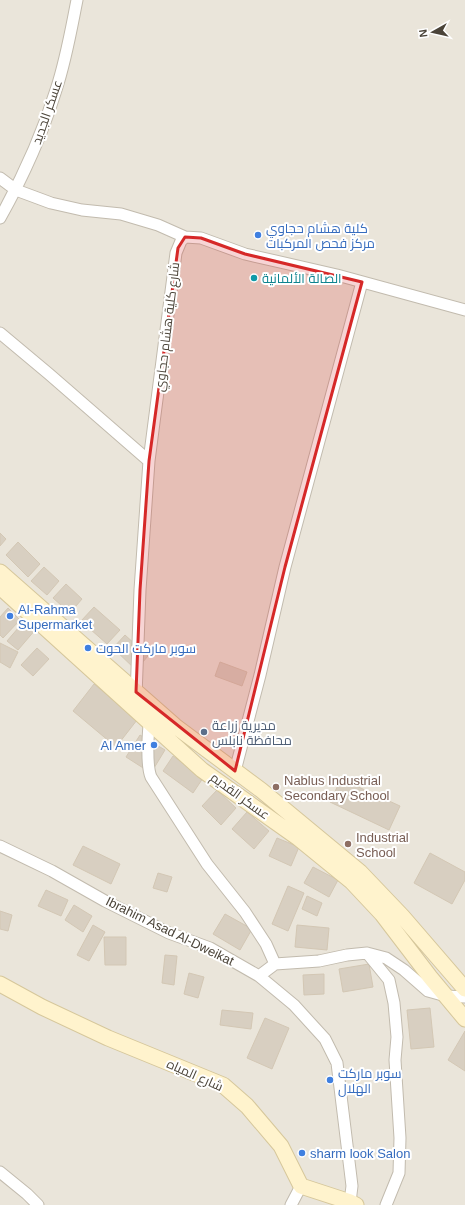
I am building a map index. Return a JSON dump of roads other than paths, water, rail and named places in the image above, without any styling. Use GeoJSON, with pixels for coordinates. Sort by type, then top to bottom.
{"type":"FeatureCollection","features":[{"type":"Feature","properties":{"kind":"street","name":"عسكر الجديد"},"geometry":{"type":"LineString","coordinates":[[0,218],[16,190],[37,143],[57,89],[69,42],[77,0]]}},
{"type":"Feature","properties":{"kind":"street"},"geometry":{"type":"LineString","coordinates":[[0,178],[16,190],[51,203],[82,210],[121,214],[158,225],[185,237],[201,238],[245,254],[337,275],[465,310]]}},
{"type":"Feature","properties":{"kind":"street","name":"شارع كلية هشام حجاوي"},"geometry":{"type":"LineString","coordinates":[[136,709],[140,590],[149,460],[176,253],[181,241],[185,237]]}},
{"type":"Feature","properties":{"kind":"street"},"geometry":{"type":"LineString","coordinates":[[235,771],[260,676],[287,559],[362,282]]}},
{"type":"Feature","properties":{"kind":"street"},"geometry":{"type":"LineString","coordinates":[[0,334],[149,460]]}},
{"type":"Feature","properties":{"kind":"street","name":"عسكر القديم"},"geometry":{"type":"LineString","coordinates":[[1,578],[175,726],[261,790],[360,872],[402,916],[465,989]]}},
{"type":"Feature","properties":{"kind":"street","name":"عسكر القديم"},"geometry":{"type":"LineString","coordinates":[[1,578],[136,709],[202,770],[298,838],[352,882],[382,914],[465,1019]]}},
{"type":"Feature","properties":{"kind":"street"},"geometry":{"type":"LineString","coordinates":[[152,706],[150,721],[149,766],[151,777],[207,864],[244,912],[266,944],[275,964]]}},
{"type":"Feature","properties":{"kind":"street","name":"Ibrahim Asad Al-Dweikat"},"geometry":{"type":"LineString","coordinates":[[0,846],[52,871],[105,901],[169,932],[210,948],[259,976],[300,1011],[325,1039],[337,1063],[352,1186],[345,1203]]}},
{"type":"Feature","properties":{"kind":"street"},"geometry":{"type":"LineString","coordinates":[[368,954],[389,980],[394,1003],[397,1036],[395,1060],[400,1138],[399,1172],[386,1205]]}},
{"type":"Feature","properties":{"kind":"street"},"geometry":{"type":"LineString","coordinates":[[259,976],[275,964],[319,961],[347,955],[368,954],[386,958],[404,970],[428,991],[446,996],[465,997]]}},
{"type":"Feature","properties":{"kind":"street","name":"شارع المياه"},"geometry":{"type":"LineString","coordinates":[[0,984],[42,1007],[108,1038],[223,1085],[247,1106],[281,1146],[300,1186]]}},
{"type":"Feature","properties":{"kind":"street"},"geometry":{"type":"LineString","coordinates":[[0,1172],[38,1205]]}},
{"type":"Feature","properties":{"kind":"street"},"geometry":{"type":"LineString","coordinates":[[291,1205],[300,1186],[345,1203]]}},
{"type":"Feature","properties":{"kind":"place","name":"كلية هشام حجاوي مركز فحص المركبات"},"geometry":{"type":"Point","coordinates":[258,235]}},
{"type":"Feature","properties":{"kind":"place","name":"الصالة الألمانية"},"geometry":{"type":"Point","coordinates":[254,278]}},
{"type":"Feature","properties":{"kind":"place","name":"Al-Rahma Supermarket"},"geometry":{"type":"Point","coordinates":[10,616]}},
{"type":"Feature","properties":{"kind":"place","name":"سوبر ماركت الحوت"},"geometry":{"type":"Point","coordinates":[88,648]}},
{"type":"Feature","properties":{"kind":"place","name":"مديرية زراعة محافظة نابلس"},"geometry":{"type":"Point","coordinates":[204,732]}},
{"type":"Feature","properties":{"kind":"place","name":"Al Amer"},"geometry":{"type":"Point","coordinates":[154,745]}},
{"type":"Feature","properties":{"kind":"place","name":"Nablus Industrial Secondary School"},"geometry":{"type":"Point","coordinates":[276,787]}},
{"type":"Feature","properties":{"kind":"place","name":"Industrial School"},"geometry":{"type":"Point","coordinates":[348,844]}},
{"type":"Feature","properties":{"kind":"place","name":"سوبر ماركت الهلال"},"geometry":{"type":"Point","coordinates":[330,1080]}},
{"type":"Feature","properties":{"kind":"place","name":"sharm look Salon"},"geometry":{"type":"Point","coordinates":[302,1153]}}]}
